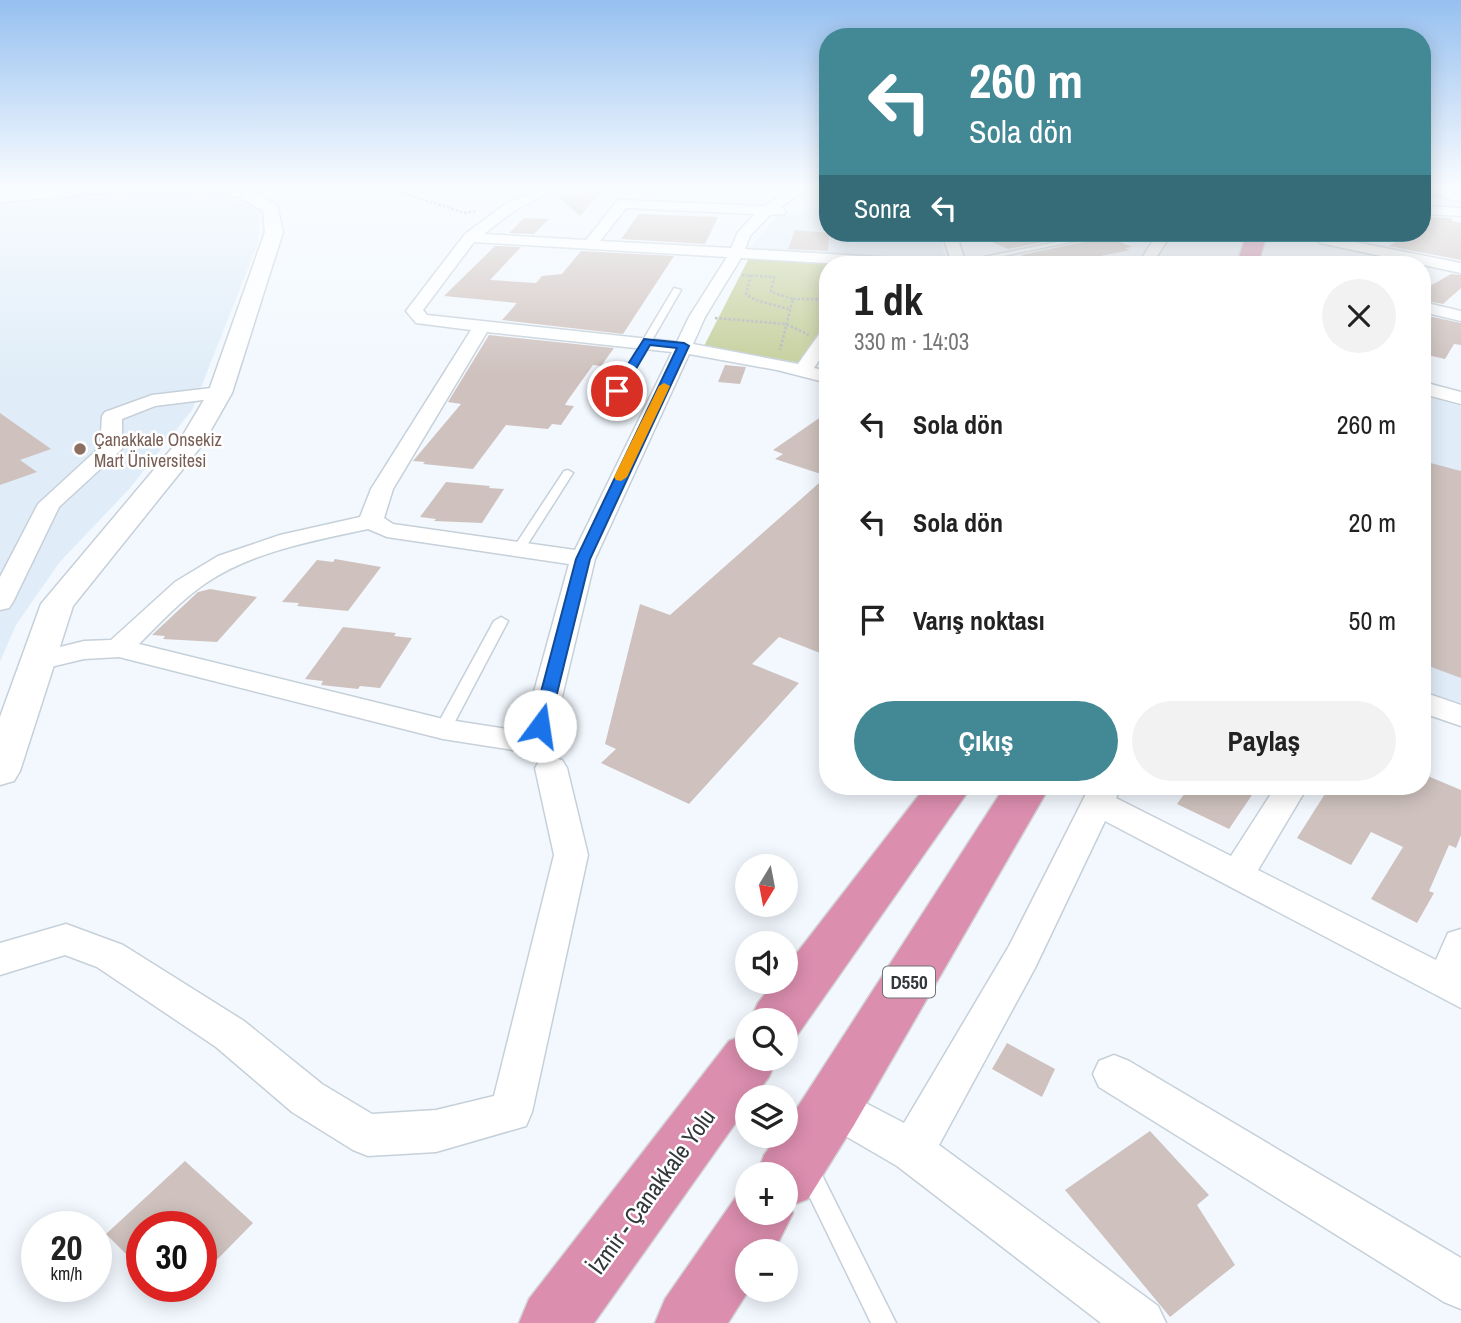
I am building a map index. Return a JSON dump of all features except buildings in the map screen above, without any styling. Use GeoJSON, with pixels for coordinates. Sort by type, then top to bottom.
{"type":"FeatureCollection","features":[{"type":"Feature","properties":{"kind":"highway"},"geometry":{"type":"LineString","coordinates":[[786,1008],[943,795]]}},
{"type":"Feature","properties":{"kind":"highway","name":"D550"},"geometry":{"type":"LineString","coordinates":[[796,1162],[833,1106],[1023,795]]}},
{"type":"Feature","properties":{"kind":"highway","name":"İzmir - Çanakkale Yolu"},"geometry":{"type":"LineString","coordinates":[[553,1323],[740,1071]]}},
{"type":"Feature","properties":{"kind":"highway"},"geometry":{"type":"LineString","coordinates":[[688,1323],[754,1225]]}},
{"type":"Feature","properties":{"kind":"street"},"geometry":{"type":"LineString","coordinates":[[0,771],[57,604],[194,438],[220,393],[268,250]]}},
{"type":"Feature","properties":{"kind":"street"},"geometry":{"type":"LineString","coordinates":[[460,250],[414,311],[422,319],[481,328],[684,346],[819,374]]}},
{"type":"Feature","properties":{"kind":"street"},"geometry":{"type":"LineString","coordinates":[[642,250],[733,258],[819,261]]}},
{"type":"Feature","properties":{"kind":"street"},"geometry":{"type":"LineString","coordinates":[[38,661],[84,650],[119,648],[443,729],[513,740],[525,737],[540,726],[583,559],[697,317],[740,250]]}},
{"type":"Feature","properties":{"kind":"street"},"geometry":{"type":"LineString","coordinates":[[1365,250],[1398,256]]}},
{"type":"Feature","properties":{"kind":"street"},"geometry":{"type":"LineString","coordinates":[[1434,250],[1461,256]]}},
{"type":"Feature","properties":{"kind":"street"},"geometry":{"type":"LineString","coordinates":[[1431,262],[1461,268]]}},
{"type":"Feature","properties":{"kind":"street"},"geometry":{"type":"LineString","coordinates":[[1431,309],[1461,316]]}},
{"type":"Feature","properties":{"kind":"street"},"geometry":{"type":"LineString","coordinates":[[372,521],[382,489],[481,328]]}},
{"type":"Feature","properties":{"kind":"street"},"geometry":{"type":"LineString","coordinates":[[803,370],[819,347]]}},
{"type":"Feature","properties":{"kind":"street"},"geometry":{"type":"LineString","coordinates":[[1431,390],[1461,398]]}},
{"type":"Feature","properties":{"kind":"street"},"geometry":{"type":"LineString","coordinates":[[0,602],[49,504],[111,450],[112,416],[152,401],[220,393]]}},
{"type":"Feature","properties":{"kind":"street"},"geometry":{"type":"LineString","coordinates":[[119,648],[191,583],[225,562],[268,545],[372,521],[387,530],[583,559]]}},
{"type":"Feature","properties":{"kind":"street"},"geometry":{"type":"LineString","coordinates":[[1431,705],[1461,716]]}},
{"type":"Feature","properties":{"kind":"street"},"geometry":{"type":"LineString","coordinates":[[0,959],[66,939],[110,956],[230,1034],[307,1098],[368,1135],[436,1131],[511,1112],[571,855],[551,768]]}},
{"type":"Feature","properties":{"kind":"street"},"geometry":{"type":"LineString","coordinates":[[912,1150],[1022,957],[1102,795]]}},
{"type":"Feature","properties":{"kind":"street"},"geometry":{"type":"LineString","coordinates":[[1104,795],[1237,875],[1453,987],[1461,944]]}},
{"type":"Feature","properties":{"kind":"street"},"geometry":{"type":"LineString","coordinates":[[1237,875],[1286,795]]}},
{"type":"Feature","properties":{"kind":"street"},"geometry":{"type":"LineString","coordinates":[[1114,1074],[1461,1284]]}},
{"type":"Feature","properties":{"kind":"street"},"geometry":{"type":"LineString","coordinates":[[833,1106],[912,1150],[1141,1323]]}},
{"type":"Feature","properties":{"kind":"lane"},"geometry":{"type":"LineString","coordinates":[[994,256],[1026,250]]}},
{"type":"Feature","properties":{"kind":"lane"},"geometry":{"type":"LineString","coordinates":[[617,391],[677,290]]}},
{"type":"Feature","properties":{"kind":"lane"},"geometry":{"type":"LineString","coordinates":[[519,550],[568,473]]}},
{"type":"Feature","properties":{"kind":"lane"},"geometry":{"type":"LineString","coordinates":[[443,729],[501,621]]}},
{"type":"Feature","properties":{"kind":"lane"},"geometry":{"type":"LineString","coordinates":[[798,1175],[884,1323]]}},
{"type":"Feature","properties":{"kind":"path"},"geometry":{"type":"LineString","coordinates":[[733,258],[751,275],[774,277],[771,292],[793,299],[819,298]]}},
{"type":"Feature","properties":{"kind":"path"},"geometry":{"type":"LineString","coordinates":[[751,275],[746,294],[755,300],[789,309]]}},
{"type":"Feature","properties":{"kind":"path"},"geometry":{"type":"LineString","coordinates":[[777,364],[793,299]]}},
{"type":"Feature","properties":{"kind":"path"},"geometry":{"type":"LineString","coordinates":[[697,317],[786,324]]}},
{"type":"Feature","properties":{"kind":"shaded area","name":"Çanakkale Onsekiz Mart Üniversitesi"},"geometry":{"type":"Polygon","coordinates":[[[0,250],[255,250],[192,410],[130,488],[59,563],[16,625],[0,662],[0,250]]]}},
{"type":"Feature","properties":{"kind":"shaded area"},"geometry":{"type":"Polygon","coordinates":[[[761,250],[943,250],[945,256],[864,256],[761,250]]]}},
{"type":"Feature","properties":{"kind":"shaded area"},"geometry":{"type":"Polygon","coordinates":[[[1431,398],[1461,406],[1461,709],[1431,698],[1431,398]]]}},
{"type":"Feature","properties":{"kind":"green space"},"geometry":{"type":"Polygon","coordinates":[[[749,258],[819,261],[819,338],[801,363],[704,346],[749,258]]]}},
{"type":"Feature","properties":{"kind":"slow traffic"},"geometry":{"type":"LineString","coordinates":[[621,477],[664,386]]}},
{"type":"Feature","properties":{"kind":"place","name":"Çanakkale Onsekiz Mart Üniversitesi"},"geometry":{"type":"Point","coordinates":[80,449]}},
{"type":"Feature","properties":{"kind":"route"},"geometry":{"type":"LineString","coordinates":[[540,726],[583,559],[684,346],[647,342],[617,391]]}}]}
